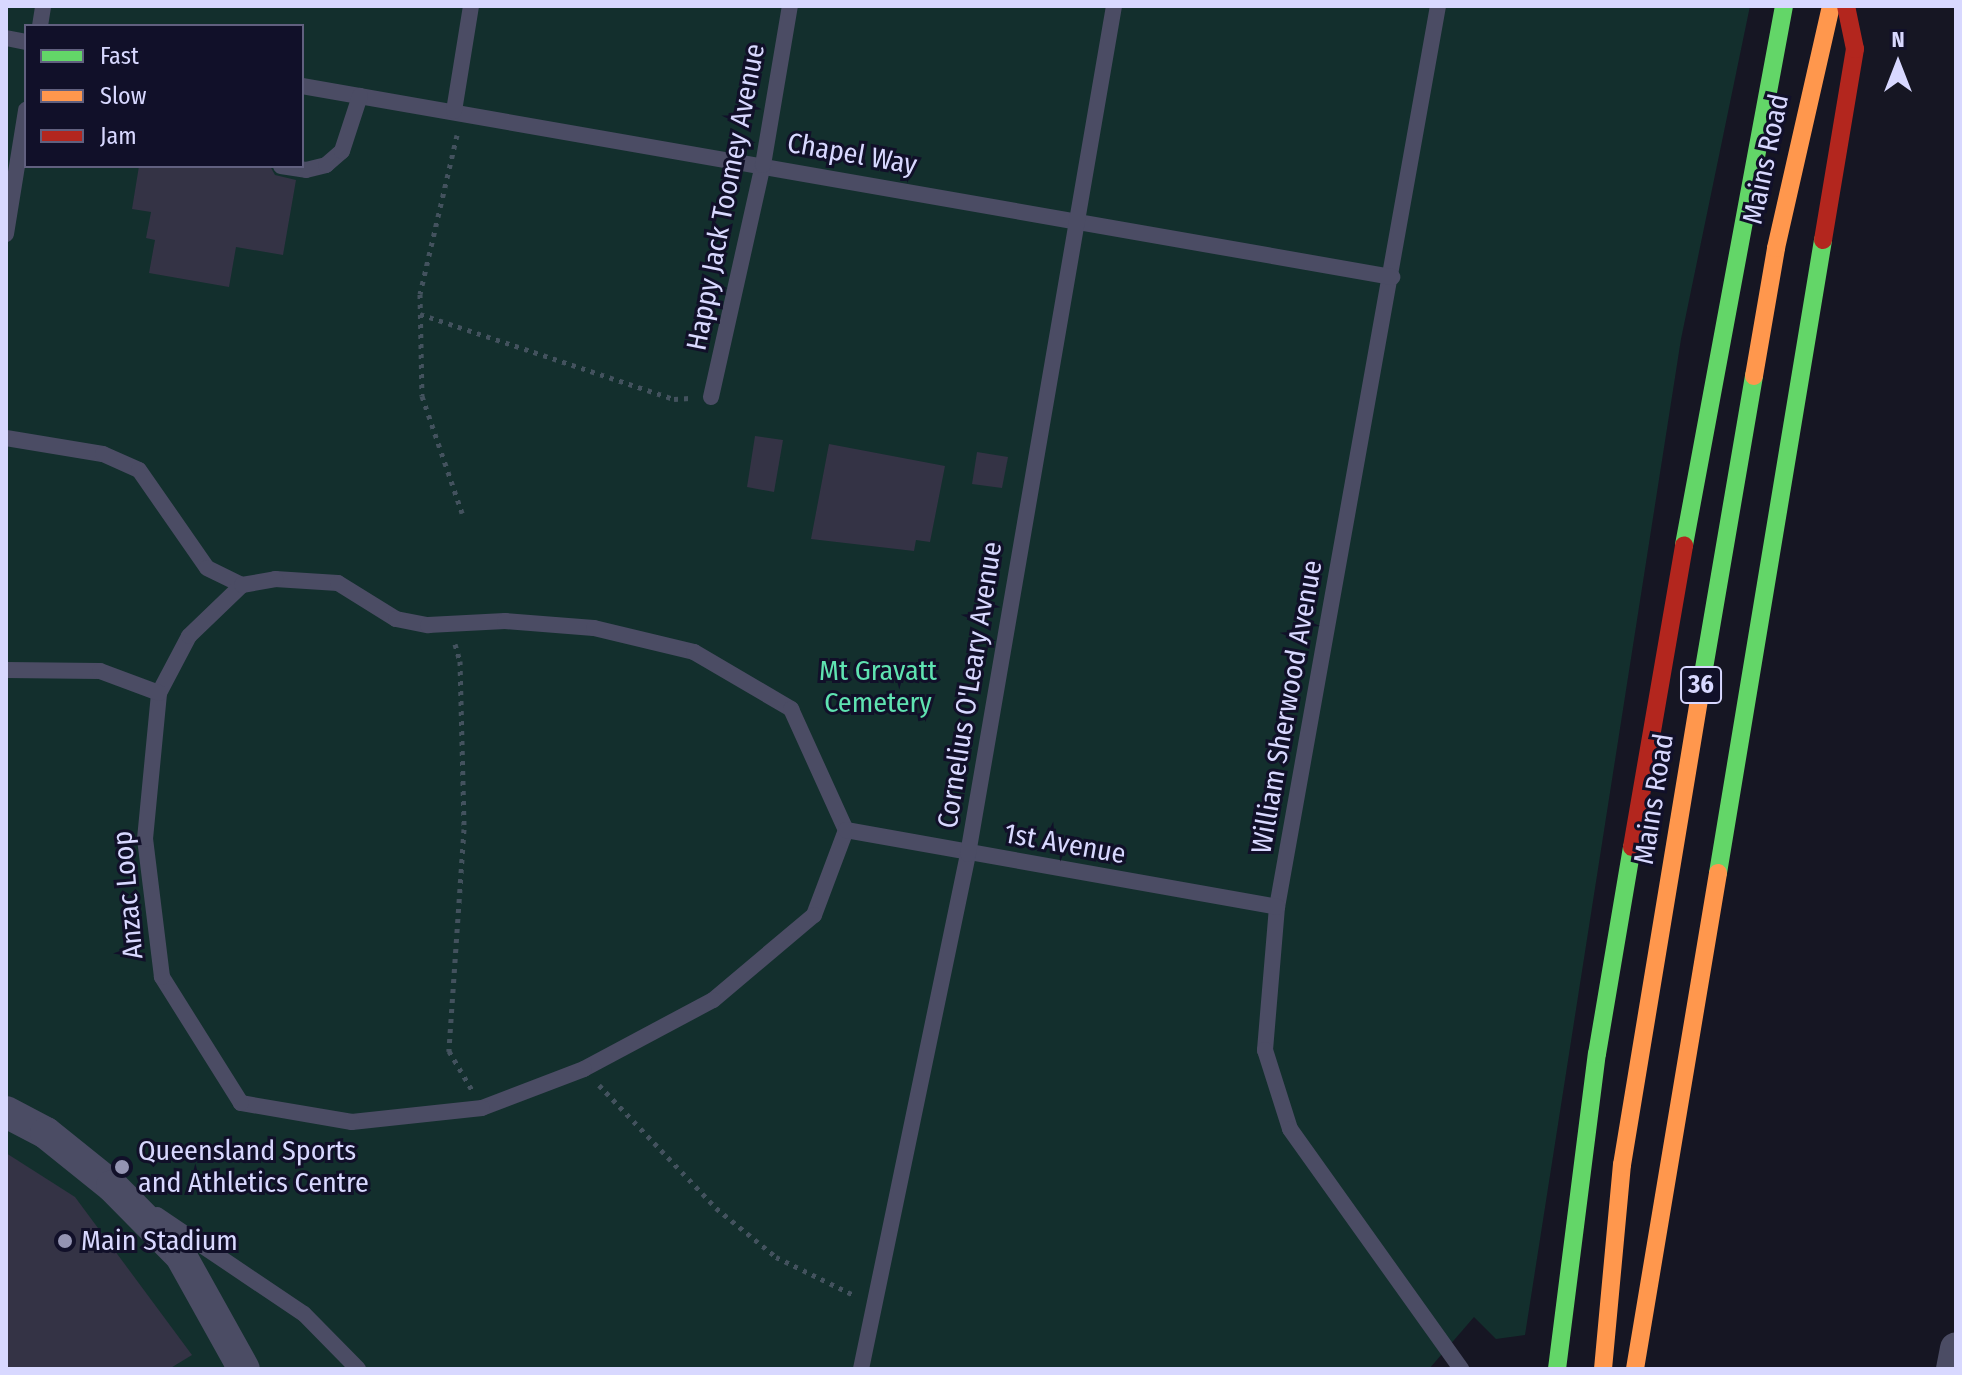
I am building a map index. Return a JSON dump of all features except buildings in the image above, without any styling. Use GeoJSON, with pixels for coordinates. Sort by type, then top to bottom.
{"type":"FeatureCollection","features":[{"type":"Feature","properties":{"kind":"main road","name":"Mains Road"},"geometry":{"type":"LineString","coordinates":[[1557,1364],[1600,1038],[1717,349],[1784,6]]}},
{"type":"Feature","properties":{"kind":"main road","name":"Mains Road"},"geometry":{"type":"LineString","coordinates":[[1603,1369],[1622,1165],[1706,657],[1776,248],[1831,6]]}},
{"type":"Feature","properties":{"kind":"main road"},"geometry":{"type":"LineString","coordinates":[[1635,1369],[1855,49],[1846,6]]}},
{"type":"Feature","properties":{"kind":"street"},"geometry":{"type":"LineString","coordinates":[[6,1112],[46,1133],[112,1186],[181,1256],[244,1369]]}},
{"type":"Feature","properties":{"kind":"street"},"geometry":{"type":"LineString","coordinates":[[1952,1369],[1956,1348]]}},
{"type":"Feature","properties":{"kind":"lane"},"geometry":{"type":"LineString","coordinates":[[454,111],[471,6]]}},
{"type":"Feature","properties":{"kind":"lane","name":"Happy Jack Toomey Avenue"},"geometry":{"type":"LineString","coordinates":[[711,397],[763,165],[790,6]]}},
{"type":"Feature","properties":{"kind":"lane","name":"Cornelius O'Leary Avenue"},"geometry":{"type":"LineString","coordinates":[[861,1369],[968,854],[1114,6]]}},
{"type":"Feature","properties":{"kind":"lane","name":"William Sherwood Avenue"},"geometry":{"type":"LineString","coordinates":[[1438,6],[1277,907],[1265,1050],[1275,1092],[1290,1129],[1464,1368]]}},
{"type":"Feature","properties":{"kind":"lane","name":"Chapel Way"},"geometry":{"type":"LineString","coordinates":[[304,86],[1392,277]]}},
{"type":"Feature","properties":{"kind":"lane"},"geometry":{"type":"LineString","coordinates":[[294,168],[306,170],[326,165],[342,151],[360,96]]}},
{"type":"Feature","properties":{"kind":"lane"},"geometry":{"type":"LineString","coordinates":[[6,234],[24,122]]}},
{"type":"Feature","properties":{"kind":"lane"},"geometry":{"type":"LineString","coordinates":[[6,438],[103,454],[139,470],[207,568],[242,585],[275,579],[338,583],[396,619],[448,624],[505,621],[594,628],[694,652],[791,709],[846,830]]}},
{"type":"Feature","properties":{"kind":"lane","name":"Anzac Loop"},"geometry":{"type":"LineString","coordinates":[[242,585],[189,636],[159,693],[145,839],[162,977],[241,1103],[352,1122],[482,1108],[584,1069],[713,1000],[814,915],[846,830]]}},
{"type":"Feature","properties":{"kind":"lane"},"geometry":{"type":"LineString","coordinates":[[6,670],[100,671],[159,693]]}},
{"type":"Feature","properties":{"kind":"lane","name":"1st Avenue"},"geometry":{"type":"LineString","coordinates":[[846,830],[1277,907]]}},
{"type":"Feature","properties":{"kind":"lane"},"geometry":{"type":"LineString","coordinates":[[112,1186],[304,1314],[358,1369]]}},
{"type":"Feature","properties":{"kind":"lane"},"geometry":{"type":"LineString","coordinates":[[1534,1368],[1557,1364]]}},
{"type":"Feature","properties":{"kind":"path"},"geometry":{"type":"LineString","coordinates":[[457,135],[435,212],[420,314],[422,396],[462,513]]}},
{"type":"Feature","properties":{"kind":"path"},"geometry":{"type":"LineString","coordinates":[[420,314],[674,399],[711,397]]}},
{"type":"Feature","properties":{"kind":"path"},"geometry":{"type":"LineString","coordinates":[[448,624],[460,661],[464,829],[449,1051],[482,1108]]}},
{"type":"Feature","properties":{"kind":"path"},"geometry":{"type":"LineString","coordinates":[[584,1069],[716,1208],[776,1257],[873,1304]]}},
{"type":"Feature","properties":{"kind":"green space","name":"Mt Gravatt Cemetery"},"geometry":{"type":"Polygon","coordinates":[[[6,6],[1750,6],[1681,339],[1525,1335],[1496,1339],[1474,1317],[1429,1369],[6,1369],[6,6]]]}},
{"type":"Feature","properties":{"kind":"traffic: fast"},"geometry":{"type":"LineString","coordinates":[[1684,545],[1784,6]]}},
{"type":"Feature","properties":{"kind":"traffic: fast"},"geometry":{"type":"LineString","coordinates":[[1718,873],[1823,240]]}},
{"type":"Feature","properties":{"kind":"traffic: fast"},"geometry":{"type":"LineString","coordinates":[[1702,680],[1754,376]]}},
{"type":"Feature","properties":{"kind":"traffic: fast"},"geometry":{"type":"LineString","coordinates":[[1557,1369],[1597,1054],[1632,847]]}},
{"type":"Feature","properties":{"kind":"traffic: slow"},"geometry":{"type":"LineString","coordinates":[[1754,376],[1776,248],[1831,6]]}},
{"type":"Feature","properties":{"kind":"traffic: slow"},"geometry":{"type":"LineString","coordinates":[[1603,1369],[1622,1165],[1702,680]]}},
{"type":"Feature","properties":{"kind":"traffic: slow"},"geometry":{"type":"LineString","coordinates":[[1635,1369],[1718,873]]}},
{"type":"Feature","properties":{"kind":"traffic: jam"},"geometry":{"type":"LineString","coordinates":[[1823,240],[1855,49],[1846,6]]}},
{"type":"Feature","properties":{"kind":"traffic: jam"},"geometry":{"type":"LineString","coordinates":[[1632,847],[1684,545]]}},
{"type":"Feature","properties":{"kind":"place","name":"Queensland Sports and Athletics Centre"},"geometry":{"type":"Point","coordinates":[122,1167]}},
{"type":"Feature","properties":{"kind":"place","name":"Main Stadium"},"geometry":{"type":"Point","coordinates":[65,1241]}}]}
